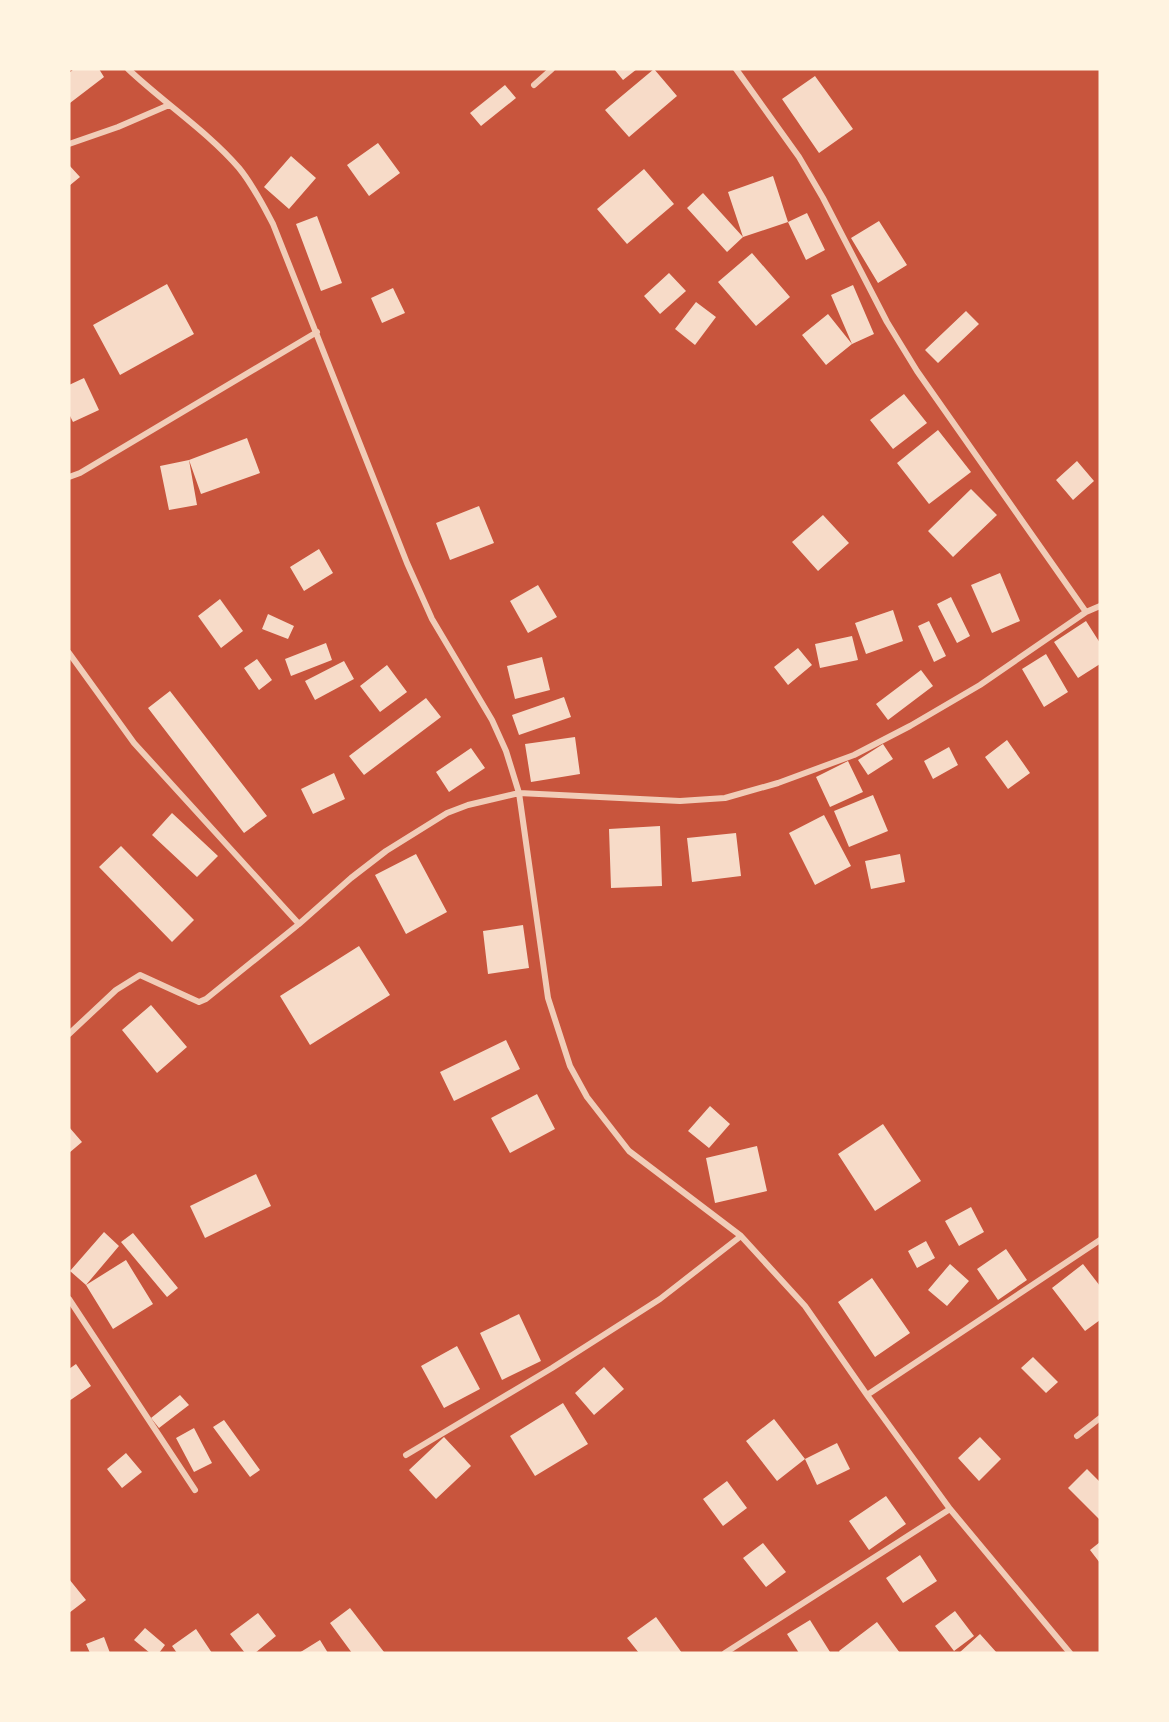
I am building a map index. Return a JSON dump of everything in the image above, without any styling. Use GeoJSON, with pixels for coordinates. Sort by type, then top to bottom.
{"type":"FeatureCollection","features":[{"type":"Feature","properties":{"kind":"street"},"geometry":{"type":"LineString","coordinates":[[128,69],[215,143],[240,170],[257,194],[273,224],[407,563],[446,646],[492,720],[506,751],[519,793],[548,998],[570,1066],[587,1096],[629,1151],[741,1236],[805,1306],[950,1509],[1070,1653]]}},
{"type":"Feature","properties":{"kind":"street"},"geometry":{"type":"LineString","coordinates":[[534,86],[552,69]]}},
{"type":"Feature","properties":{"kind":"street"},"geometry":{"type":"LineString","coordinates":[[736,69],[799,157],[823,198],[887,322],[917,370],[1086,612]]}},
{"type":"Feature","properties":{"kind":"street"},"geometry":{"type":"LineString","coordinates":[[69,144],[118,127],[169,105]]}},
{"type":"Feature","properties":{"kind":"street"},"geometry":{"type":"LineString","coordinates":[[69,477],[90,467],[317,332]]}},
{"type":"Feature","properties":{"kind":"street"},"geometry":{"type":"LineString","coordinates":[[69,1034],[116,990],[140,975],[191,999],[200,1002],[206,999],[351,878],[420,829],[447,813],[468,805],[519,793],[680,801],[725,798],[778,783],[854,755],[910,726],[980,685],[1086,612],[1100,606]]}},
{"type":"Feature","properties":{"kind":"street"},"geometry":{"type":"LineString","coordinates":[[69,653],[134,743],[298,924]]}},
{"type":"Feature","properties":{"kind":"street"},"geometry":{"type":"LineString","coordinates":[[406,1455],[552,1368],[660,1299],[741,1236]]}},
{"type":"Feature","properties":{"kind":"street"},"geometry":{"type":"LineString","coordinates":[[867,1395],[1100,1240]]}},
{"type":"Feature","properties":{"kind":"street"},"geometry":{"type":"LineString","coordinates":[[69,1299],[195,1490]]}},
{"type":"Feature","properties":{"kind":"street"},"geometry":{"type":"LineString","coordinates":[[1077,1436],[1100,1418]]}},
{"type":"Feature","properties":{"kind":"street"},"geometry":{"type":"LineString","coordinates":[[725,1653],[950,1509]]}},
{"type":"Feature","properties":{"kind":"building"},"geometry":{"type":"Polygon","coordinates":[[[74,69],[99,69],[104,77],[70,103],[69,73],[74,69]]]}},
{"type":"Feature","properties":{"kind":"building"},"geometry":{"type":"Polygon","coordinates":[[[614,69],[637,69],[623,80],[614,69]]]}},
{"type":"Feature","properties":{"kind":"building"},"geometry":{"type":"Polygon","coordinates":[[[654,69],[677,96],[629,137],[605,110],[654,69]]]}},
{"type":"Feature","properties":{"kind":"building"},"geometry":{"type":"Polygon","coordinates":[[[815,76],[853,129],[819,153],[782,99],[815,76]]]}},
{"type":"Feature","properties":{"kind":"building"},"geometry":{"type":"Polygon","coordinates":[[[505,85],[516,98],[481,126],[470,113],[505,85]]]}},
{"type":"Feature","properties":{"kind":"building"},"geometry":{"type":"Polygon","coordinates":[[[378,143],[400,173],[369,196],[347,165],[378,143]]]}},
{"type":"Feature","properties":{"kind":"building"},"geometry":{"type":"Polygon","coordinates":[[[291,156],[316,178],[289,209],[264,187],[291,156]]]}},
{"type":"Feature","properties":{"kind":"building"},"geometry":{"type":"Polygon","coordinates":[[[69,165],[80,177],[69,186],[69,165]]]}},
{"type":"Feature","properties":{"kind":"building"},"geometry":{"type":"Polygon","coordinates":[[[644,169],[674,204],[627,244],[597,209],[644,169]]]}},
{"type":"Feature","properties":{"kind":"building"},"geometry":{"type":"Polygon","coordinates":[[[773,176],[788,222],[743,237],[728,192],[773,176]]]}},
{"type":"Feature","properties":{"kind":"building"},"geometry":{"type":"Polygon","coordinates":[[[703,193],[743,237],[727,252],[687,208],[703,193]]]}},
{"type":"Feature","properties":{"kind":"building"},"geometry":{"type":"Polygon","coordinates":[[[807,213],[825,250],[806,260],[788,222],[807,213]]]}},
{"type":"Feature","properties":{"kind":"building"},"geometry":{"type":"Polygon","coordinates":[[[317,216],[342,283],[321,291],[296,224],[317,216]]]}},
{"type":"Feature","properties":{"kind":"building"},"geometry":{"type":"Polygon","coordinates":[[[879,221],[907,265],[878,283],[851,238],[879,221]]]}},
{"type":"Feature","properties":{"kind":"building"},"geometry":{"type":"Polygon","coordinates":[[[752,253],[790,297],[756,326],[718,282],[752,253]]]}},
{"type":"Feature","properties":{"kind":"building"},"geometry":{"type":"Polygon","coordinates":[[[669,273],[686,291],[660,314],[644,296],[669,273]]]}},
{"type":"Feature","properties":{"kind":"building"},"geometry":{"type":"Polygon","coordinates":[[[167,284],[194,334],[120,375],[93,325],[167,284]]]}},
{"type":"Feature","properties":{"kind":"building"},"geometry":{"type":"Polygon","coordinates":[[[853,285],[874,334],[852,344],[831,295],[853,285]]]}},
{"type":"Feature","properties":{"kind":"building"},"geometry":{"type":"Polygon","coordinates":[[[393,288],[405,313],[382,323],[371,298],[393,288]]]}},
{"type":"Feature","properties":{"kind":"building"},"geometry":{"type":"Polygon","coordinates":[[[696,302],[716,317],[695,345],[675,329],[696,302]]]}},
{"type":"Feature","properties":{"kind":"building"},"geometry":{"type":"Polygon","coordinates":[[[966,311],[979,324],[938,363],[925,350],[966,311]]]}},
{"type":"Feature","properties":{"kind":"building"},"geometry":{"type":"Polygon","coordinates":[[[828,314],[852,344],[826,365],[802,335],[828,314]]]}},
{"type":"Feature","properties":{"kind":"building"},"geometry":{"type":"Polygon","coordinates":[[[84,378],[99,410],[73,422],[69,414],[69,385],[84,378]]]}},
{"type":"Feature","properties":{"kind":"building"},"geometry":{"type":"Polygon","coordinates":[[[904,394],[927,423],[893,449],[870,420],[904,394]]]}},
{"type":"Feature","properties":{"kind":"building"},"geometry":{"type":"Polygon","coordinates":[[[938,430],[971,472],[929,504],[897,463],[938,430]]]}},
{"type":"Feature","properties":{"kind":"building"},"geometry":{"type":"Polygon","coordinates":[[[247,438],[260,473],[201,494],[189,460],[247,438]]]}},
{"type":"Feature","properties":{"kind":"building"},"geometry":{"type":"Polygon","coordinates":[[[189,460],[197,505],[169,510],[160,466],[189,460]]]}},
{"type":"Feature","properties":{"kind":"building"},"geometry":{"type":"Polygon","coordinates":[[[1077,461],[1094,481],[1073,500],[1056,480],[1077,461]]]}},
{"type":"Feature","properties":{"kind":"building"},"geometry":{"type":"Polygon","coordinates":[[[971,489],[997,515],[953,557],[928,531],[971,489]]]}},
{"type":"Feature","properties":{"kind":"building"},"geometry":{"type":"Polygon","coordinates":[[[479,506],[494,543],[450,560],[436,523],[479,506]]]}},
{"type":"Feature","properties":{"kind":"building"},"geometry":{"type":"Polygon","coordinates":[[[823,515],[849,543],[818,571],[792,542],[823,515]]]}},
{"type":"Feature","properties":{"kind":"building"},"geometry":{"type":"Polygon","coordinates":[[[319,549],[333,573],[304,591],[290,567],[319,549]]]}},
{"type":"Feature","properties":{"kind":"building"},"geometry":{"type":"Polygon","coordinates":[[[1000,573],[1020,621],[992,633],[971,585],[1000,573]]]}},
{"type":"Feature","properties":{"kind":"building"},"geometry":{"type":"Polygon","coordinates":[[[538,585],[557,617],[528,633],[510,601],[538,585]]]}},
{"type":"Feature","properties":{"kind":"building"},"geometry":{"type":"Polygon","coordinates":[[[951,597],[970,636],[957,643],[937,604],[951,597]]]}},
{"type":"Feature","properties":{"kind":"building"},"geometry":{"type":"Polygon","coordinates":[[[220,599],[243,631],[221,648],[198,616],[220,599]]]}},
{"type":"Feature","properties":{"kind":"building"},"geometry":{"type":"Polygon","coordinates":[[[893,610],[903,641],[866,654],[855,623],[893,610]]]}},
{"type":"Feature","properties":{"kind":"building"},"geometry":{"type":"Polygon","coordinates":[[[268,614],[294,626],[288,639],[262,629],[268,614]]]}},
{"type":"Feature","properties":{"kind":"building"},"geometry":{"type":"Polygon","coordinates":[[[929,621],[946,656],[934,662],[918,626],[929,621]]]}},
{"type":"Feature","properties":{"kind":"building"},"geometry":{"type":"Polygon","coordinates":[[[1086,621],[1100,643],[1100,664],[1078,678],[1054,642],[1086,621]]]}},
{"type":"Feature","properties":{"kind":"building"},"geometry":{"type":"Polygon","coordinates":[[[852,636],[858,660],[820,668],[815,644],[852,636]]]}},
{"type":"Feature","properties":{"kind":"building"},"geometry":{"type":"Polygon","coordinates":[[[326,643],[332,660],[291,676],[285,659],[326,643]]]}},
{"type":"Feature","properties":{"kind":"building"},"geometry":{"type":"Polygon","coordinates":[[[798,648],[812,665],[788,685],[774,667],[798,648]]]}},
{"type":"Feature","properties":{"kind":"building"},"geometry":{"type":"Polygon","coordinates":[[[1046,654],[1068,692],[1044,707],[1022,669],[1046,654]]]}},
{"type":"Feature","properties":{"kind":"building"},"geometry":{"type":"Polygon","coordinates":[[[542,657],[550,690],[515,699],[507,666],[542,657]]]}},
{"type":"Feature","properties":{"kind":"building"},"geometry":{"type":"Polygon","coordinates":[[[257,659],[272,680],[259,690],[244,668],[257,659]]]}},
{"type":"Feature","properties":{"kind":"building"},"geometry":{"type":"Polygon","coordinates":[[[344,661],[354,679],[315,700],[305,681],[344,661]]]}},
{"type":"Feature","properties":{"kind":"building"},"geometry":{"type":"Polygon","coordinates":[[[387,665],[407,692],[380,712],[360,686],[387,665]]]}},
{"type":"Feature","properties":{"kind":"building"},"geometry":{"type":"Polygon","coordinates":[[[921,670],[933,686],[888,720],[876,704],[921,670]]]}},
{"type":"Feature","properties":{"kind":"building"},"geometry":{"type":"Polygon","coordinates":[[[170,691],[267,816],[244,833],[148,708],[170,691]]]}},
{"type":"Feature","properties":{"kind":"building"},"geometry":{"type":"Polygon","coordinates":[[[564,697],[571,717],[519,735],[512,715],[564,697]]]}},
{"type":"Feature","properties":{"kind":"building"},"geometry":{"type":"Polygon","coordinates":[[[426,698],[441,717],[364,775],[349,756],[426,698]]]}},
{"type":"Feature","properties":{"kind":"building"},"geometry":{"type":"Polygon","coordinates":[[[575,737],[580,774],[531,782],[525,744],[575,737]]]}},
{"type":"Feature","properties":{"kind":"building"},"geometry":{"type":"Polygon","coordinates":[[[1007,740],[1030,773],[1008,789],[985,757],[1007,740]]]}},
{"type":"Feature","properties":{"kind":"building"},"geometry":{"type":"Polygon","coordinates":[[[883,744],[893,759],[868,775],[858,760],[883,744]]]}},
{"type":"Feature","properties":{"kind":"building"},"geometry":{"type":"Polygon","coordinates":[[[949,747],[958,765],[933,779],[924,761],[949,747]]]}},
{"type":"Feature","properties":{"kind":"building"},"geometry":{"type":"Polygon","coordinates":[[[471,748],[485,768],[449,792],[436,772],[471,748]]]}},
{"type":"Feature","properties":{"kind":"building"},"geometry":{"type":"Polygon","coordinates":[[[848,761],[863,792],[830,807],[816,777],[848,761]]]}},
{"type":"Feature","properties":{"kind":"building"},"geometry":{"type":"Polygon","coordinates":[[[334,773],[345,799],[313,814],[301,789],[334,773]]]}},
{"type":"Feature","properties":{"kind":"building"},"geometry":{"type":"Polygon","coordinates":[[[873,795],[888,831],[849,847],[834,811],[873,795]]]}},
{"type":"Feature","properties":{"kind":"building"},"geometry":{"type":"Polygon","coordinates":[[[172,813],[218,856],[197,877],[152,835],[172,813]]]}},
{"type":"Feature","properties":{"kind":"building"},"geometry":{"type":"Polygon","coordinates":[[[824,815],[851,866],[815,885],[789,833],[824,815]]]}},
{"type":"Feature","properties":{"kind":"building"},"geometry":{"type":"Polygon","coordinates":[[[660,826],[662,886],[611,888],[609,829],[660,826]]]}},
{"type":"Feature","properties":{"kind":"building"},"geometry":{"type":"Polygon","coordinates":[[[736,833],[741,876],[692,882],[687,838],[736,833]]]}},
{"type":"Feature","properties":{"kind":"building"},"geometry":{"type":"Polygon","coordinates":[[[121,846],[194,920],[172,942],[99,867],[121,846]]]}},
{"type":"Feature","properties":{"kind":"building"},"geometry":{"type":"Polygon","coordinates":[[[416,854],[447,912],[406,934],[375,875],[416,854]]]}},
{"type":"Feature","properties":{"kind":"building"},"geometry":{"type":"Polygon","coordinates":[[[900,854],[905,882],[871,889],[865,861],[900,854]]]}},
{"type":"Feature","properties":{"kind":"building"},"geometry":{"type":"Polygon","coordinates":[[[523,925],[529,968],[488,974],[483,931],[523,925]]]}},
{"type":"Feature","properties":{"kind":"building"},"geometry":{"type":"Polygon","coordinates":[[[359,946],[390,995],[310,1045],[280,996],[359,946]]]}},
{"type":"Feature","properties":{"kind":"building"},"geometry":{"type":"Polygon","coordinates":[[[151,1005],[187,1047],[157,1073],[122,1030],[151,1005]]]}},
{"type":"Feature","properties":{"kind":"building"},"geometry":{"type":"Polygon","coordinates":[[[506,1040],[520,1069],[454,1101],[440,1072],[506,1040]]]}},
{"type":"Feature","properties":{"kind":"building"},"geometry":{"type":"Polygon","coordinates":[[[537,1094],[555,1129],[510,1153],[491,1118],[537,1094]]]}},
{"type":"Feature","properties":{"kind":"building"},"geometry":{"type":"Polygon","coordinates":[[[710,1106],[730,1124],[709,1148],[688,1131],[710,1106]]]}},
{"type":"Feature","properties":{"kind":"building"},"geometry":{"type":"Polygon","coordinates":[[[883,1124],[921,1181],[875,1211],[838,1154],[883,1124]]]}},
{"type":"Feature","properties":{"kind":"building"},"geometry":{"type":"Polygon","coordinates":[[[69,1127],[82,1142],[69,1153],[69,1127]]]}},
{"type":"Feature","properties":{"kind":"building"},"geometry":{"type":"Polygon","coordinates":[[[757,1146],[767,1191],[715,1203],[706,1158],[757,1146]]]}},
{"type":"Feature","properties":{"kind":"building"},"geometry":{"type":"Polygon","coordinates":[[[256,1174],[271,1206],[205,1238],[190,1206],[256,1174]]]}},
{"type":"Feature","properties":{"kind":"building"},"geometry":{"type":"Polygon","coordinates":[[[971,1207],[984,1232],[959,1246],[945,1221],[971,1207]]]}},
{"type":"Feature","properties":{"kind":"building"},"geometry":{"type":"Polygon","coordinates":[[[104,1232],[119,1246],[86,1285],[70,1271],[104,1232]]]}},
{"type":"Feature","properties":{"kind":"building"},"geometry":{"type":"Polygon","coordinates":[[[133,1233],[178,1288],[167,1297],[121,1242],[133,1233]]]}},
{"type":"Feature","properties":{"kind":"building"},"geometry":{"type":"Polygon","coordinates":[[[926,1241],[935,1258],[917,1268],[908,1251],[926,1241]]]}},
{"type":"Feature","properties":{"kind":"building"},"geometry":{"type":"Polygon","coordinates":[[[1006,1249],[1027,1280],[998,1300],[977,1269],[1006,1249]]]}},
{"type":"Feature","properties":{"kind":"building"},"geometry":{"type":"Polygon","coordinates":[[[126,1260],[153,1304],[113,1329],[86,1285],[126,1260]]]}},
{"type":"Feature","properties":{"kind":"building"},"geometry":{"type":"Polygon","coordinates":[[[950,1264],[969,1281],[947,1306],[928,1290],[950,1264]]]}},
{"type":"Feature","properties":{"kind":"building"},"geometry":{"type":"Polygon","coordinates":[[[1083,1264],[1100,1286],[1100,1320],[1085,1331],[1052,1288],[1083,1264]]]}},
{"type":"Feature","properties":{"kind":"building"},"geometry":{"type":"Polygon","coordinates":[[[872,1278],[910,1333],[875,1357],[838,1302],[872,1278]]]}},
{"type":"Feature","properties":{"kind":"building"},"geometry":{"type":"Polygon","coordinates":[[[519,1314],[541,1361],[502,1380],[480,1333],[519,1314]]]}},
{"type":"Feature","properties":{"kind":"building"},"geometry":{"type":"Polygon","coordinates":[[[457,1346],[480,1389],[444,1408],[421,1366],[457,1346]]]}},
{"type":"Feature","properties":{"kind":"building"},"geometry":{"type":"Polygon","coordinates":[[[1033,1357],[1058,1382],[1046,1393],[1021,1368],[1033,1357]]]}},
{"type":"Feature","properties":{"kind":"building"},"geometry":{"type":"Polygon","coordinates":[[[76,1364],[91,1386],[69,1401],[69,1369],[76,1364]]]}},
{"type":"Feature","properties":{"kind":"building"},"geometry":{"type":"Polygon","coordinates":[[[604,1367],[624,1389],[594,1415],[575,1393],[604,1367]]]}},
{"type":"Feature","properties":{"kind":"building"},"geometry":{"type":"Polygon","coordinates":[[[180,1395],[189,1405],[159,1428],[151,1418],[180,1395]]]}},
{"type":"Feature","properties":{"kind":"building"},"geometry":{"type":"Polygon","coordinates":[[[563,1403],[588,1444],[535,1476],[510,1436],[563,1403]]]}},
{"type":"Feature","properties":{"kind":"building"},"geometry":{"type":"Polygon","coordinates":[[[774,1419],[805,1459],[777,1481],[746,1441],[774,1419]]]}},
{"type":"Feature","properties":{"kind":"building"},"geometry":{"type":"Polygon","coordinates":[[[224,1420],[260,1470],[250,1477],[213,1427],[224,1420]]]}},
{"type":"Feature","properties":{"kind":"building"},"geometry":{"type":"Polygon","coordinates":[[[194,1428],[212,1463],[194,1472],[176,1438],[194,1428]]]}},
{"type":"Feature","properties":{"kind":"building"},"geometry":{"type":"Polygon","coordinates":[[[444,1437],[471,1466],[436,1499],[409,1470],[444,1437]]]}},
{"type":"Feature","properties":{"kind":"building"},"geometry":{"type":"Polygon","coordinates":[[[980,1437],[1001,1459],[979,1481],[958,1458],[980,1437]]]}},
{"type":"Feature","properties":{"kind":"building"},"geometry":{"type":"Polygon","coordinates":[[[837,1443],[850,1469],[817,1485],[805,1459],[837,1443]]]}},
{"type":"Feature","properties":{"kind":"building"},"geometry":{"type":"Polygon","coordinates":[[[126,1453],[142,1472],[122,1488],[107,1469],[126,1453]]]}},
{"type":"Feature","properties":{"kind":"building"},"geometry":{"type":"Polygon","coordinates":[[[1087,1469],[1100,1482],[1100,1520],[1068,1488],[1087,1469]]]}},
{"type":"Feature","properties":{"kind":"building"},"geometry":{"type":"Polygon","coordinates":[[[727,1481],[747,1508],[723,1526],[703,1499],[727,1481]]]}},
{"type":"Feature","properties":{"kind":"building"},"geometry":{"type":"Polygon","coordinates":[[[886,1496],[906,1524],[869,1550],[849,1521],[886,1496]]]}},
{"type":"Feature","properties":{"kind":"building"},"geometry":{"type":"Polygon","coordinates":[[[1100,1542],[1100,1563],[1090,1550],[1100,1542]]]}},
{"type":"Feature","properties":{"kind":"building"},"geometry":{"type":"Polygon","coordinates":[[[763,1543],[786,1572],[766,1587],[743,1558],[763,1543]]]}},
{"type":"Feature","properties":{"kind":"building"},"geometry":{"type":"Polygon","coordinates":[[[920,1555],[937,1581],[903,1603],[886,1578],[920,1555]]]}},
{"type":"Feature","properties":{"kind":"building"},"geometry":{"type":"Polygon","coordinates":[[[69,1579],[86,1600],[69,1613],[69,1579]]]}},
{"type":"Feature","properties":{"kind":"building"},"geometry":{"type":"Polygon","coordinates":[[[350,1608],[383,1653],[352,1653],[330,1623],[350,1608]]]}},
{"type":"Feature","properties":{"kind":"building"},"geometry":{"type":"Polygon","coordinates":[[[955,1611],[974,1636],[954,1651],[935,1626],[955,1611]]]}},
{"type":"Feature","properties":{"kind":"building"},"geometry":{"type":"Polygon","coordinates":[[[258,1613],[276,1636],[255,1653],[245,1653],[230,1634],[258,1613]]]}},
{"type":"Feature","properties":{"kind":"building"},"geometry":{"type":"Polygon","coordinates":[[[656,1617],[682,1653],[639,1653],[627,1638],[656,1617]]]}},
{"type":"Feature","properties":{"kind":"building"},"geometry":{"type":"Polygon","coordinates":[[[810,1620],[830,1652],[799,1653],[787,1634],[810,1620]]]}},
{"type":"Feature","properties":{"kind":"building"},"geometry":{"type":"Polygon","coordinates":[[[877,1622],[900,1653],[840,1653],[839,1651],[877,1622]]]}},
{"type":"Feature","properties":{"kind":"building"},"geometry":{"type":"Polygon","coordinates":[[[145,1628],[165,1645],[159,1653],[150,1653],[134,1640],[145,1628]]]}},
{"type":"Feature","properties":{"kind":"building"},"geometry":{"type":"Polygon","coordinates":[[[196,1629],[212,1653],[177,1653],[172,1646],[196,1629]]]}},
{"type":"Feature","properties":{"kind":"building"},"geometry":{"type":"Polygon","coordinates":[[[980,1634],[997,1653],[959,1653],[980,1634]]]}},
{"type":"Feature","properties":{"kind":"building"},"geometry":{"type":"Polygon","coordinates":[[[104,1637],[110,1653],[90,1653],[86,1644],[104,1637]]]}},
{"type":"Feature","properties":{"kind":"building"},"geometry":{"type":"Polygon","coordinates":[[[320,1640],[328,1653],[299,1653],[320,1640]]]}}]}
